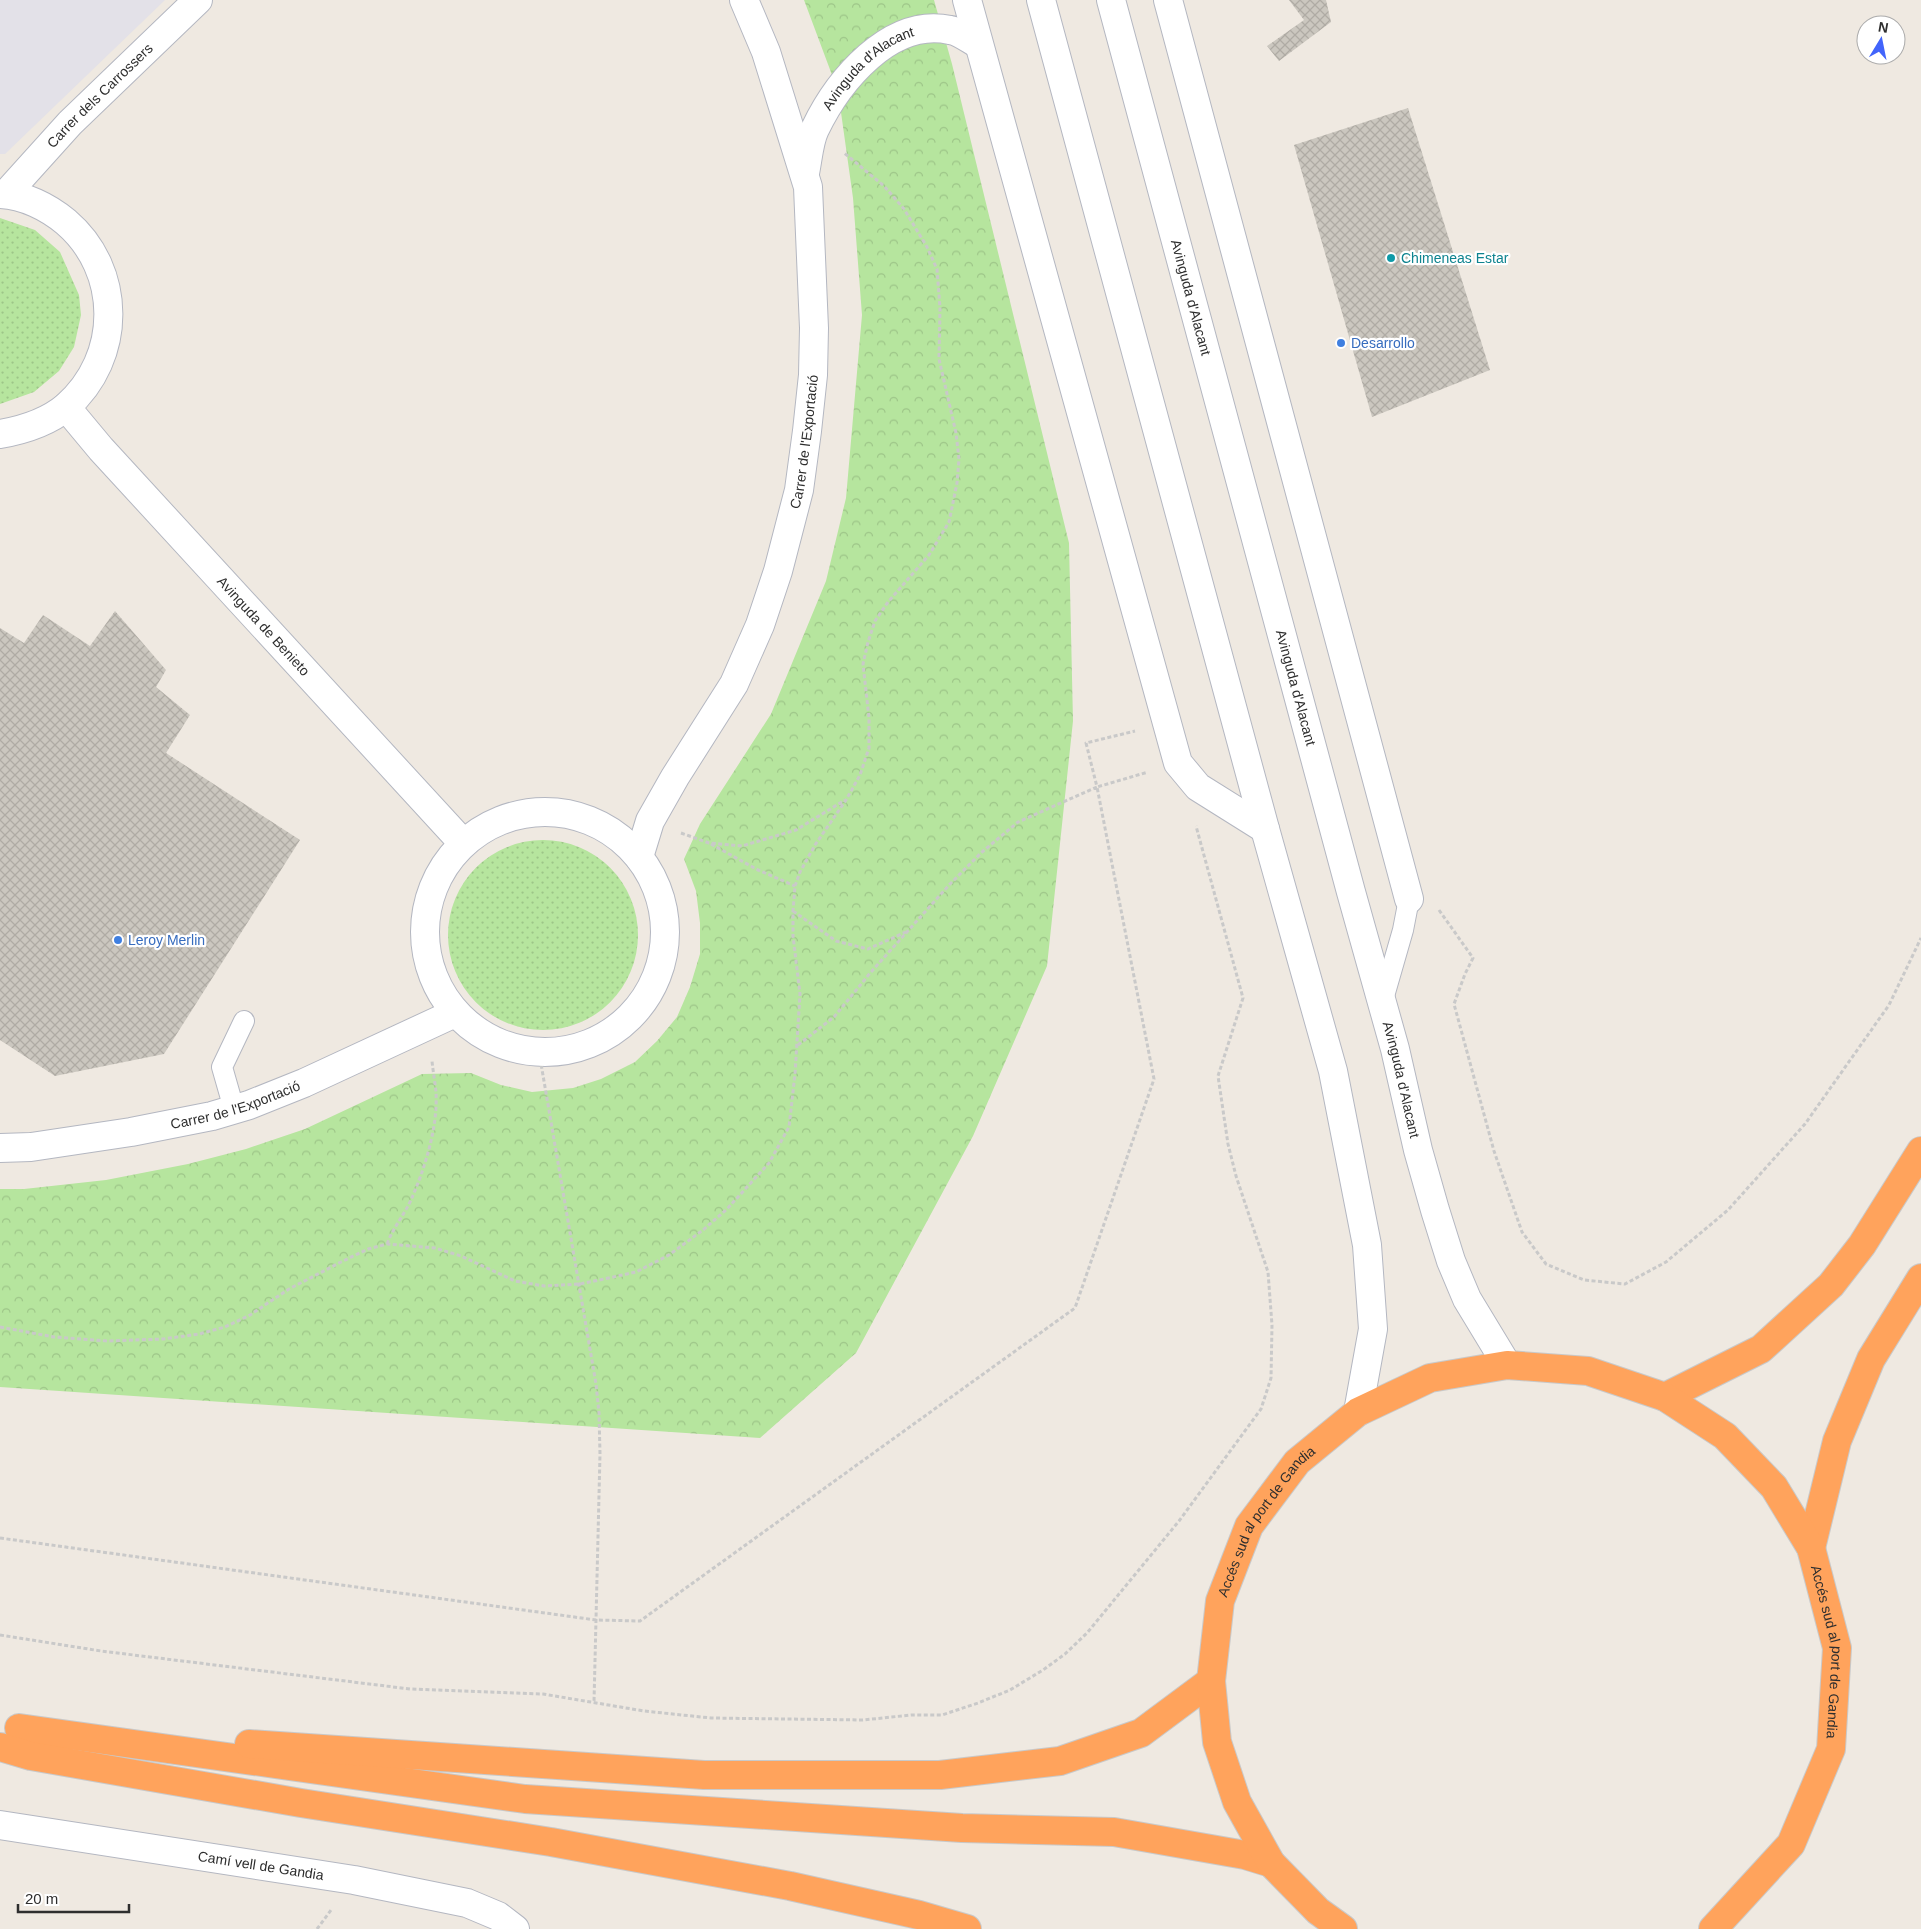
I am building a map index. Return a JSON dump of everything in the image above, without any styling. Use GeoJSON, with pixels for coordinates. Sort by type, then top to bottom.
{"type":"FeatureCollection","features":[{"type":"Feature","properties":{"kind":"highway"},"geometry":{"type":"LineString","coordinates":[[1665,1397],[1761,1349],[1831,1285],[1862,1245],[1921,1151]]}},
{"type":"Feature","properties":{"kind":"highway","name":"Accés sud al port de Gandia"},"geometry":{"type":"LineString","coordinates":[[1811,1548],[1837,1441],[1871,1358],[1921,1278]]}},
{"type":"Feature","properties":{"kind":"highway","name":"Accés sud al port de Gandia"},"geometry":{"type":"LineString","coordinates":[[1343,1929],[1318,1911],[1271,1863],[1237,1802],[1217,1742],[1211,1680],[1220,1601],[1249,1526],[1297,1462],[1358,1412],[1430,1378],[1508,1365],[1588,1371],[1665,1397],[1725,1436],[1774,1488],[1811,1548],[1838,1648],[1831,1749],[1791,1844],[1714,1929]]}},
{"type":"Feature","properties":{"kind":"highway"},"geometry":{"type":"LineString","coordinates":[[10,1727],[704,1775],[940,1775],[1060,1761],[1141,1733],[1211,1680]]}},
{"type":"Feature","properties":{"kind":"highway"},"geometry":{"type":"LineString","coordinates":[[10,1727],[525,1800],[962,1828],[1114,1832],[1245,1855],[1271,1863]]}},
{"type":"Feature","properties":{"kind":"highway"},"geometry":{"type":"LineString","coordinates":[[0,1747],[31,1756],[551,1842],[790,1886],[920,1915],[967,1929]]}},
{"type":"Feature","properties":{"kind":"street","name":"Carrer dels Carrossers"},"geometry":{"type":"LineString","coordinates":[[3,194],[70,123],[198,0]]}},
{"type":"Feature","properties":{"kind":"street","name":"Carrer de l'Exportació"},"geometry":{"type":"LineString","coordinates":[[639,857],[650,821],[675,777],[734,684],[756,633],[778,572],[799,490],[813,375],[814,328],[808,187],[766,52],[744,0]]}},
{"type":"Feature","properties":{"kind":"street"},"geometry":{"type":"LineString","coordinates":[[967,0],[1178,764],[1198,787],[1265,829]]}},
{"type":"Feature","properties":{"kind":"street"},"geometry":{"type":"LineString","coordinates":[[1041,0],[1265,829],[1333,1071],[1367,1245],[1373,1329],[1358,1412]]}},
{"type":"Feature","properties":{"kind":"street","name":"Avinguda d'Alacant"},"geometry":{"type":"LineString","coordinates":[[1111,0],[1351,892],[1395,1048],[1418,1150],[1451,1261],[1467,1299],[1508,1365]]}},
{"type":"Feature","properties":{"kind":"street"},"geometry":{"type":"LineString","coordinates":[[1168,0],[1408,899]]}},
{"type":"Feature","properties":{"kind":"street","name":"Avinguda d'Alacant"},"geometry":{"type":"LineString","coordinates":[[805,175],[814,130],[838,91],[855,69],[878,48],[918,30],[933,29],[952,30],[978,44]]}},
{"type":"Feature","properties":{"kind":"street"},"geometry":{"type":"LineString","coordinates":[[0,434],[35,426],[66,407],[92,377],[106,341],[109,301],[99,264],[76,231],[56,214],[32,201],[3,194]]}},
{"type":"Feature","properties":{"kind":"street","name":"Avinguda de Benieto"},"geometry":{"type":"LineString","coordinates":[[66,407],[101,449],[463,843]]}},
{"type":"Feature","properties":{"kind":"street"},"geometry":{"type":"LineString","coordinates":[[528,813],[565,813],[601,825],[639,857],[651,876],[663,908],[666,942],[658,977],[640,1007],[615,1031],[584,1046],[539,1052],[514,1049],[482,1035],[456,1013],[435,982],[425,946],[426,909],[439,875],[463,843],[492,824],[528,813]]}},
{"type":"Feature","properties":{"kind":"street","name":"Carrer de l'Exportació"},"geometry":{"type":"LineString","coordinates":[[0,1148],[31,1147],[131,1132],[212,1116],[304,1083],[456,1013]]}},
{"type":"Feature","properties":{"kind":"street","name":"Camí vell de Gandia"},"geometry":{"type":"LineString","coordinates":[[0,1825],[354,1880],[467,1903],[498,1916],[515,1929]]}},
{"type":"Feature","properties":{"kind":"lane"},"geometry":{"type":"LineString","coordinates":[[1382,1003],[1403,930],[1408,899]]}},
{"type":"Feature","properties":{"kind":"lane"},"geometry":{"type":"LineString","coordinates":[[234,1109],[222,1067],[244,1021]]}},
{"type":"Feature","properties":{"kind":"path"},"geometry":{"type":"LineString","coordinates":[[0,1327],[54,1337],[108,1341],[163,1339],[199,1334],[225,1327],[250,1315],[290,1289],[341,1262],[387,1244],[435,1248],[461,1256],[515,1280],[544,1286],[580,1284],[636,1272],[669,1255],[703,1230],[727,1209],[769,1163],[789,1127],[798,1045],[800,994],[793,936],[795,886],[800,872],[815,845],[846,800],[860,775],[869,748],[869,718],[863,664],[875,620],[888,602],[929,555],[946,529],[954,502],[959,459],[956,433],[939,359],[940,308],[937,269],[904,209],[884,186],[814,130]]}},
{"type":"Feature","properties":{"kind":"path"},"geometry":{"type":"LineString","coordinates":[[798,1045],[834,1017],[871,972],[950,884],[982,852],[1018,822],[1097,787],[1178,764]]}},
{"type":"Feature","properties":{"kind":"path"},"geometry":{"type":"LineString","coordinates":[[0,1538],[596,1620],[640,1621],[1075,1308],[1154,1079],[1097,787]]}},
{"type":"Feature","properties":{"kind":"path"},"geometry":{"type":"LineString","coordinates":[[709,843],[742,846],[796,830],[846,800]]}},
{"type":"Feature","properties":{"kind":"path"},"geometry":{"type":"LineString","coordinates":[[650,821],[709,843],[758,870],[795,886]]}},
{"type":"Feature","properties":{"kind":"path"},"geometry":{"type":"LineString","coordinates":[[0,1635],[101,1651],[410,1689],[543,1694],[644,1712],[711,1718],[863,1720],[911,1715],[942,1715],[1010,1690],[1043,1670],[1065,1654],[1086,1633],[1179,1521],[1261,1409],[1271,1378],[1272,1325],[1268,1272],[1236,1176],[1228,1144],[1218,1076],[1242,998],[1194,821]]}},
{"type":"Feature","properties":{"kind":"path"},"geometry":{"type":"LineString","coordinates":[[793,911],[836,941],[868,949],[909,931]]}},
{"type":"Feature","properties":{"kind":"path"},"geometry":{"type":"LineString","coordinates":[[1465,974],[1454,1004],[1494,1151],[1522,1232],[1546,1264],[1584,1280],[1625,1284],[1666,1262],[1728,1210],[1805,1124],[1889,1005],[1921,938]]}},
{"type":"Feature","properties":{"kind":"path"},"geometry":{"type":"LineString","coordinates":[[387,1244],[390,1235],[411,1201],[429,1148],[434,1122],[436,1093],[427,1026]]}},
{"type":"Feature","properties":{"kind":"path"},"geometry":{"type":"LineString","coordinates":[[539,1052],[580,1284],[596,1384],[600,1423],[594,1702]]}},
{"type":"Feature","properties":{"kind":"shaded area"},"geometry":{"type":"Polygon","coordinates":[[[0,0],[165,0],[5,154],[0,154],[0,0]]]}},
{"type":"Feature","properties":{"kind":"green space"},"geometry":{"type":"Polygon","coordinates":[[[804,0],[934,0],[952,64],[1069,543],[1073,721],[1047,966],[973,1136],[856,1353],[760,1438],[0,1387],[0,1189],[24,1189],[106,1180],[188,1164],[246,1149],[305,1129],[422,1074],[471,1073],[501,1085],[532,1092],[573,1088],[601,1079],[635,1062],[657,1041],[677,1017],[690,987],[700,954],[700,923],[696,891],[684,859],[700,824],[771,714],[826,581],[846,498],[862,315],[853,198],[838,91],[804,0]]]}},
{"type":"Feature","properties":{"kind":"green space"},"geometry":{"type":"Polygon","coordinates":[[[0,218],[35,230],[60,252],[79,295],[81,315],[74,347],[59,371],[34,392],[0,404],[0,218]]]}},
{"type":"Feature","properties":{"kind":"green space"},"geometry":{"type":"Polygon","coordinates":[[[534,840],[552,840],[571,844],[588,851],[603,861],[617,875],[627,890],[634,907],[638,935],[634,963],[627,980],[617,995],[603,1009],[588,1019],[571,1026],[552,1030],[534,1030],[515,1026],[498,1019],[483,1009],[469,995],[459,980],[452,963],[448,944],[448,926],[452,907],[459,890],[469,875],[483,861],[498,851],[515,844],[534,840]]]}},
{"type":"Feature","properties":{"kind":"building"},"geometry":{"type":"Polygon","coordinates":[[[1289,0],[1326,0],[1331,22],[1279,61],[1267,46],[1304,20],[1289,0]]]}},
{"type":"Feature","properties":{"kind":"building","name":"Chimeneas Estar"},"geometry":{"type":"Polygon","coordinates":[[[1408,108],[1490,370],[1372,417],[1294,145],[1408,108]]]}},
{"type":"Feature","properties":{"kind":"building","name":"Leroy Merlin"},"geometry":{"type":"Polygon","coordinates":[[[115,611],[166,670],[156,687],[190,715],[166,753],[300,840],[164,1054],[55,1076],[0,1040],[0,628],[24,643],[43,615],[90,646],[115,611]]]}},
{"type":"Feature","properties":{"kind":"place","name":"Chimeneas Estar"},"geometry":{"type":"Point","coordinates":[1391,258]}},
{"type":"Feature","properties":{"kind":"place","name":"Desarrollo"},"geometry":{"type":"Point","coordinates":[1341,343]}},
{"type":"Feature","properties":{"kind":"place","name":"Leroy Merlin"},"geometry":{"type":"Point","coordinates":[118,940]}}]}
